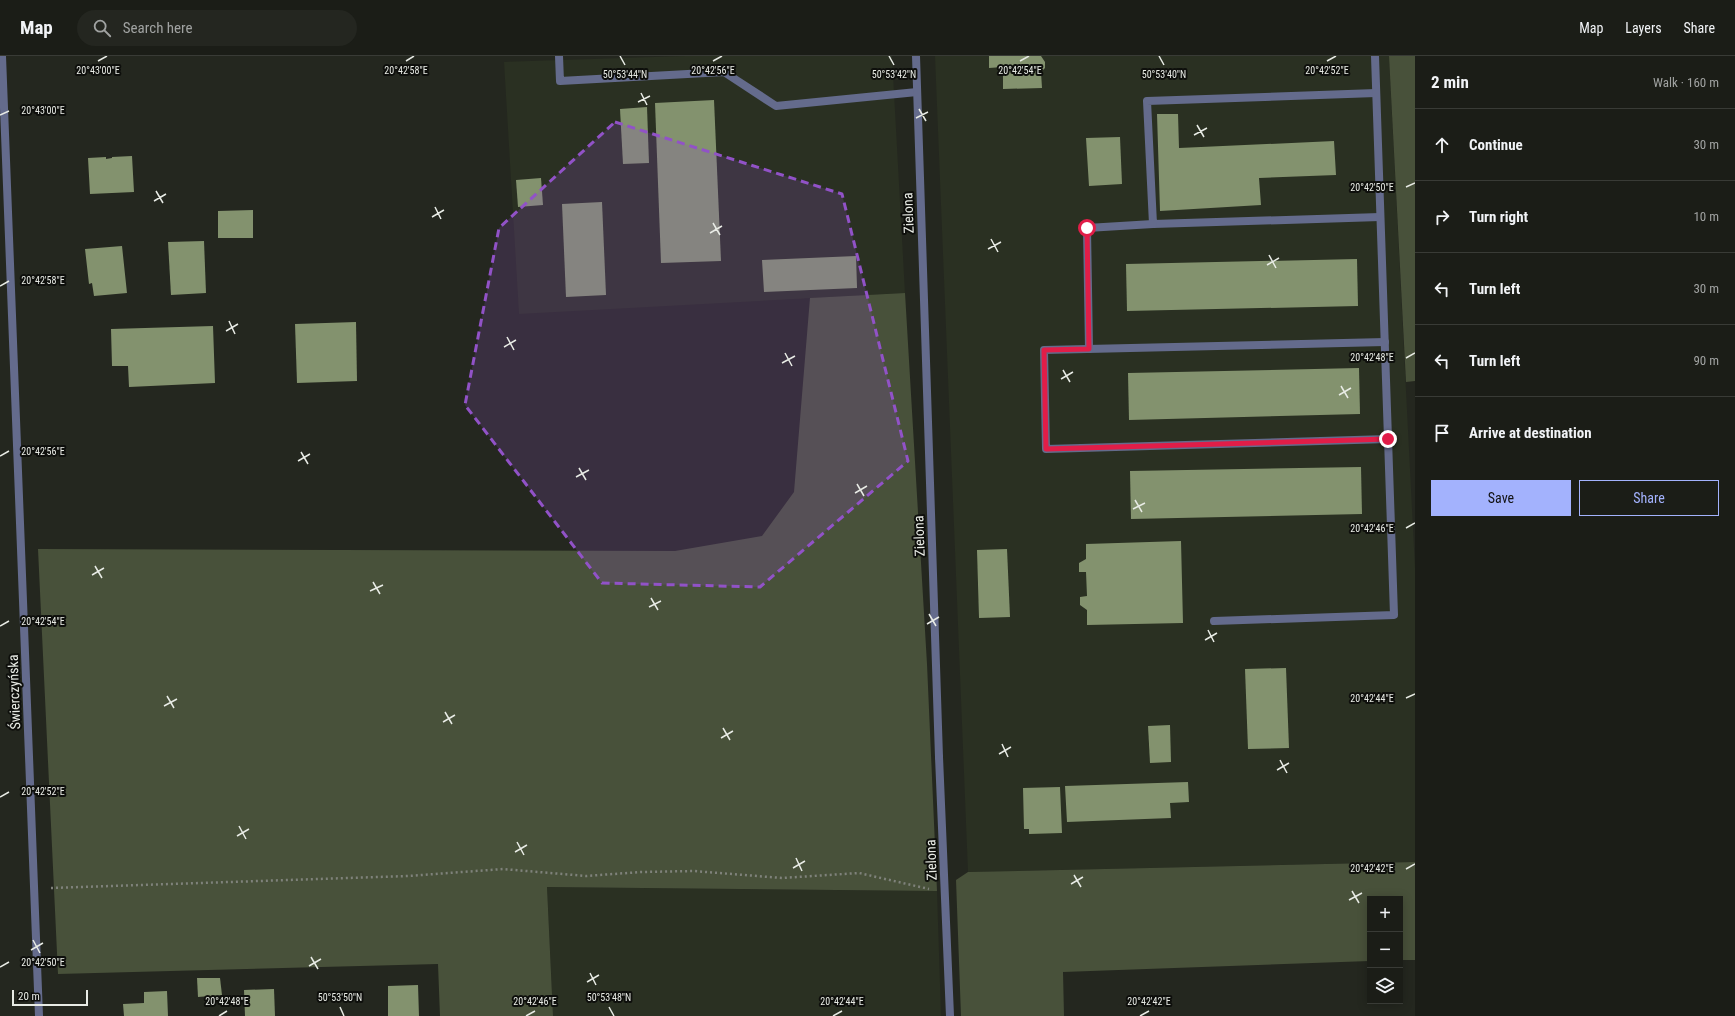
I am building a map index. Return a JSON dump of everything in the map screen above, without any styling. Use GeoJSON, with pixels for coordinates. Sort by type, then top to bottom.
{"type":"FeatureCollection","features":[{"type":"Feature","properties":{"kind":"street","name":"Świerczyńska"},"geometry":{"type":"LineString","coordinates":[[2,56],[39,1016]]}},
{"type":"Feature","properties":{"kind":"street"},"geometry":{"type":"LineString","coordinates":[[559,56],[560,81],[724,72],[776,106],[918,92]]}},
{"type":"Feature","properties":{"kind":"street","name":"Zielona"},"geometry":{"type":"LineString","coordinates":[[916,56],[939,757],[950,1016]]}},
{"type":"Feature","properties":{"kind":"street"},"geometry":{"type":"LineString","coordinates":[[1214,621],[1394,615],[1375,56]]}},
{"type":"Feature","properties":{"kind":"street"},"geometry":{"type":"LineString","coordinates":[[1153,224],[1147,101],[1376,93]]}},
{"type":"Feature","properties":{"kind":"street"},"geometry":{"type":"LineString","coordinates":[[1089,349],[1087,228],[1153,224],[1380,217]]}},
{"type":"Feature","properties":{"kind":"street"},"geometry":{"type":"LineString","coordinates":[[1385,342],[1044,350],[1046,449],[1388,439]]}},
{"type":"Feature","properties":{"kind":"path"},"geometry":{"type":"LineString","coordinates":[[34,888],[408,876],[503,869],[586,876],[641,872],[694,871],[782,878],[859,873],[945,892]]}},
{"type":"Feature","properties":{"kind":"highlighted area"},"geometry":{"type":"Polygon","coordinates":[[[615,122],[842,194],[908,461],[760,587],[602,583],[465,405],[499,228],[615,122]]]}},
{"type":"Feature","properties":{"kind":"shaded area"},"geometry":{"type":"Polygon","coordinates":[[[685,56],[892,56],[905,293],[519,314],[504,62],[685,56]]]}},
{"type":"Feature","properties":{"kind":"shaded area"},"geometry":{"type":"Polygon","coordinates":[[[935,56],[1389,56],[1415,568],[1415,862],[968,872],[935,56]]]}},
{"type":"Feature","properties":{"kind":"shaded area"},"geometry":{"type":"Polygon","coordinates":[[[1389,56],[1415,56],[1415,381],[1406,382],[1389,56]]]}},
{"type":"Feature","properties":{"kind":"shaded area"},"geometry":{"type":"Polygon","coordinates":[[[905,293],[927,664],[937,891],[547,887],[553,1016],[440,1016],[438,964],[58,974],[38,549],[675,551],[762,536],[794,492],[810,298],[905,293]]]}},
{"type":"Feature","properties":{"kind":"shaded area"},"geometry":{"type":"Polygon","coordinates":[[[1415,862],[1415,960],[1403,960],[1403,896],[1367,896],[1367,961],[1063,972],[1064,1016],[961,1016],[956,880],[968,872],[1415,862]]]}},
{"type":"Feature","properties":{"kind":"shaded area"},"geometry":{"type":"Polygon","coordinates":[[[547,887],[937,891],[941,1016],[553,1016],[547,887]]]}},
{"type":"Feature","properties":{"kind":"building"},"geometry":{"type":"Polygon","coordinates":[[[989,56],[1041,56],[1045,62],[1045,68],[1041,72],[1042,88],[1003,89],[1003,67],[989,68],[989,56]]]}},
{"type":"Feature","properties":{"kind":"building"},"geometry":{"type":"Polygon","coordinates":[[[714,100],[721,261],[661,263],[655,103],[714,100]]]}},
{"type":"Feature","properties":{"kind":"building"},"geometry":{"type":"Polygon","coordinates":[[[647,107],[649,163],[623,164],[620,109],[647,107]]]}},
{"type":"Feature","properties":{"kind":"building"},"geometry":{"type":"Polygon","coordinates":[[[1157,114],[1178,114],[1179,148],[1334,141],[1336,175],[1259,178],[1261,205],[1160,211],[1157,114]]]}},
{"type":"Feature","properties":{"kind":"building"},"geometry":{"type":"Polygon","coordinates":[[[1120,137],[1122,184],[1089,186],[1086,138],[1120,137]]]}},
{"type":"Feature","properties":{"kind":"building"},"geometry":{"type":"Polygon","coordinates":[[[132,156],[134,192],[90,194],[88,158],[106,157],[106,159],[112,157],[132,156]]]}},
{"type":"Feature","properties":{"kind":"building"},"geometry":{"type":"Polygon","coordinates":[[[541,178],[543,205],[518,207],[516,180],[541,178]]]}},
{"type":"Feature","properties":{"kind":"building"},"geometry":{"type":"Polygon","coordinates":[[[602,202],[606,295],[566,297],[562,204],[602,202]]]}},
{"type":"Feature","properties":{"kind":"building"},"geometry":{"type":"Polygon","coordinates":[[[253,210],[253,238],[218,238],[218,211],[253,210]]]}},
{"type":"Feature","properties":{"kind":"building"},"geometry":{"type":"Polygon","coordinates":[[[204,241],[206,293],[171,295],[168,242],[204,241]]]}},
{"type":"Feature","properties":{"kind":"building"},"geometry":{"type":"Polygon","coordinates":[[[122,246],[127,293],[94,296],[92,283],[89,284],[85,249],[122,246]]]}},
{"type":"Feature","properties":{"kind":"building"},"geometry":{"type":"Polygon","coordinates":[[[856,256],[857,288],[764,292],[762,260],[856,256]]]}},
{"type":"Feature","properties":{"kind":"building"},"geometry":{"type":"Polygon","coordinates":[[[1357,259],[1358,306],[1127,311],[1126,264],[1357,259]]]}},
{"type":"Feature","properties":{"kind":"building"},"geometry":{"type":"Polygon","coordinates":[[[356,322],[357,381],[297,383],[295,324],[356,322]]]}},
{"type":"Feature","properties":{"kind":"building"},"geometry":{"type":"Polygon","coordinates":[[[213,326],[215,383],[129,387],[128,366],[112,366],[111,329],[213,326]]]}},
{"type":"Feature","properties":{"kind":"building"},"geometry":{"type":"Polygon","coordinates":[[[1359,368],[1360,414],[1129,420],[1128,373],[1359,368]]]}},
{"type":"Feature","properties":{"kind":"building"},"geometry":{"type":"Polygon","coordinates":[[[1361,467],[1362,514],[1131,519],[1130,471],[1361,467]]]}},
{"type":"Feature","properties":{"kind":"building"},"geometry":{"type":"Polygon","coordinates":[[[1181,541],[1183,623],[1087,625],[1087,610],[1080,605],[1080,597],[1087,596],[1086,572],[1079,572],[1079,563],[1086,559],[1086,544],[1181,541]]]}},
{"type":"Feature","properties":{"kind":"building"},"geometry":{"type":"Polygon","coordinates":[[[1007,549],[1010,617],[979,618],[977,550],[1007,549]]]}},
{"type":"Feature","properties":{"kind":"building"},"geometry":{"type":"Polygon","coordinates":[[[1286,668],[1289,748],[1248,749],[1245,669],[1286,668]]]}},
{"type":"Feature","properties":{"kind":"building"},"geometry":{"type":"Polygon","coordinates":[[[1170,725],[1171,762],[1150,763],[1148,726],[1170,725]]]}},
{"type":"Feature","properties":{"kind":"building"},"geometry":{"type":"Polygon","coordinates":[[[1188,782],[1189,802],[1170,803],[1171,818],[1067,822],[1065,786],[1188,782]]]}},
{"type":"Feature","properties":{"kind":"building"},"geometry":{"type":"Polygon","coordinates":[[[1060,787],[1062,833],[1029,834],[1029,829],[1024,829],[1023,788],[1060,787]]]}},
{"type":"Feature","properties":{"kind":"building"},"geometry":{"type":"Polygon","coordinates":[[[197,978],[220,978],[222,995],[198,997],[197,978]]]}},
{"type":"Feature","properties":{"kind":"building"},"geometry":{"type":"Polygon","coordinates":[[[418,985],[419,1016],[388,1016],[388,986],[418,985]]]}},
{"type":"Feature","properties":{"kind":"building"},"geometry":{"type":"Polygon","coordinates":[[[274,989],[275,1016],[245,1016],[244,990],[274,989]]]}},
{"type":"Feature","properties":{"kind":"building"},"geometry":{"type":"Polygon","coordinates":[[[167,991],[168,1016],[124,1016],[123,1004],[144,1003],[144,992],[167,991]]]}},
{"type":"Feature","properties":{"kind":"route"},"geometry":{"type":"LineString","coordinates":[[1087,228],[1089,349],[1044,350],[1046,449],[1388,439]]}}]}
